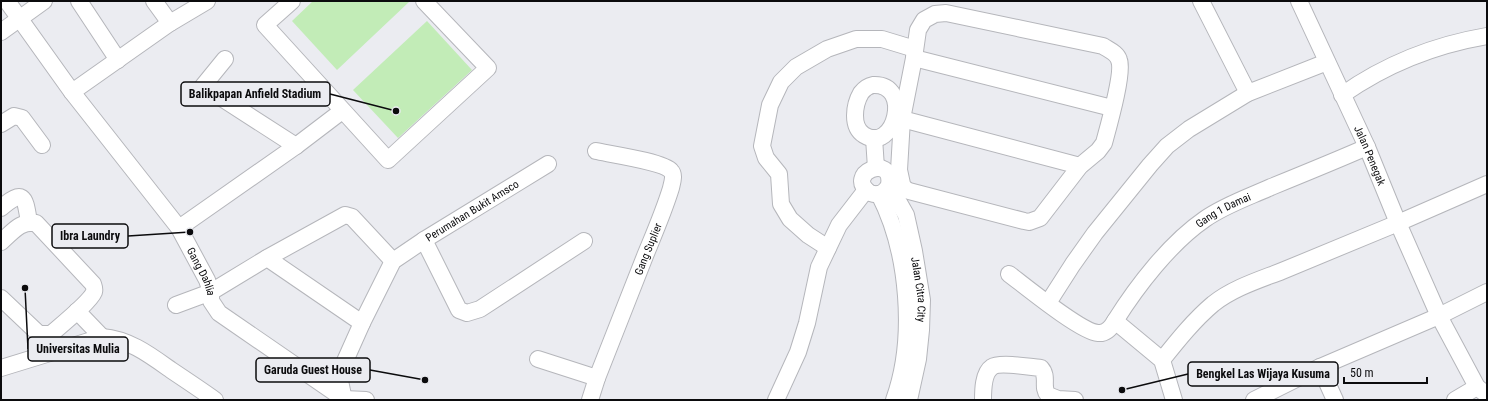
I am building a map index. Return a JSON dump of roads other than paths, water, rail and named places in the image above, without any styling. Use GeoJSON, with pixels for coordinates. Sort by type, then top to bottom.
{"type":"FeatureCollection","features":[{"type":"Feature","properties":{"kind":"street","name":"Gang Dahlia"},"geometry":{"type":"LineString","coordinates":[[7,1],[72,92],[179,228],[202,270],[211,292],[211,301],[219,313],[344,399]]}},
{"type":"Feature","properties":{"kind":"street"},"geometry":{"type":"LineString","coordinates":[[1,32],[44,1]]}},
{"type":"Feature","properties":{"kind":"street"},"geometry":{"type":"LineString","coordinates":[[79,1],[118,60]]}},
{"type":"Feature","properties":{"kind":"street"},"geometry":{"type":"LineString","coordinates":[[154,1],[170,23]]}},
{"type":"Feature","properties":{"kind":"street"},"geometry":{"type":"LineString","coordinates":[[72,92],[170,23],[207,1]]}},
{"type":"Feature","properties":{"kind":"street"},"geometry":{"type":"LineString","coordinates":[[292,1],[265,25],[388,160],[488,68],[424,1]]}},
{"type":"Feature","properties":{"kind":"street"},"geometry":{"type":"LineString","coordinates":[[1202,1],[1248,93]]}},
{"type":"Feature","properties":{"kind":"street","name":"Jalan Penegak"},"geometry":{"type":"LineString","coordinates":[[1299,1],[1367,147],[1398,223],[1439,316],[1482,391]]}},
{"type":"Feature","properties":{"kind":"street"},"geometry":{"type":"LineString","coordinates":[[946,12],[1103,46],[1114,52],[1119,60],[1120,74],[1112,108],[1104,143],[1098,151],[1080,166],[1040,218],[1029,222],[909,191],[904,188],[902,184],[899,170],[902,119],[918,30],[924,20],[935,14],[946,12]]}},
{"type":"Feature","properties":{"kind":"street"},"geometry":{"type":"LineString","coordinates":[[1342,95],[1364,80],[1402,60],[1445,46],[1487,36]]}},
{"type":"Feature","properties":{"kind":"street"},"geometry":{"type":"LineString","coordinates":[[828,248],[808,235],[790,219],[781,204],[779,174],[766,158],[762,146],[770,105],[781,82],[796,67],[827,49],[856,39],[882,39],[915,53],[1112,108]]}},
{"type":"Feature","properties":{"kind":"street"},"geometry":{"type":"LineString","coordinates":[[225,60],[198,82],[296,146]]}},
{"type":"Feature","properties":{"kind":"street"},"geometry":{"type":"LineString","coordinates":[[1048,303],[1073,264],[1095,234],[1167,146],[1189,129],[1248,93],[1327,62]]}},
{"type":"Feature","properties":{"kind":"street"},"geometry":{"type":"LineString","coordinates":[[179,228],[296,146],[342,111]]}},
{"type":"Feature","properties":{"kind":"street"},"geometry":{"type":"LineString","coordinates":[[1,124],[14,116],[22,118],[42,145]]}},
{"type":"Feature","properties":{"kind":"street"},"geometry":{"type":"LineString","coordinates":[[902,119],[1080,166]]}},
{"type":"Feature","properties":{"kind":"street"},"geometry":{"type":"LineString","coordinates":[[874,138],[876,168]]}},
{"type":"Feature","properties":{"kind":"street","name":"Gang 1 Damai"},"geometry":{"type":"LineString","coordinates":[[1115,322],[1138,286],[1186,233],[1205,219],[1243,199],[1367,147]]}},
{"type":"Feature","properties":{"kind":"street","name":"Gang Suplier"},"geometry":{"type":"LineString","coordinates":[[590,400],[597,378],[656,229],[673,178],[673,173],[671,170],[664,166],[652,162],[596,151]]}},
{"type":"Feature","properties":{"kind":"street","name":"Perumahan Bukit Amsco"},"geometry":{"type":"LineString","coordinates":[[548,164],[424,240],[459,310],[467,313],[480,309],[584,241]]}},
{"type":"Feature","properties":{"kind":"street","name":"Jalan Citra City"},"geometry":{"type":"LineString","coordinates":[[878,190],[890,180],[886,172],[882,169],[876,168],[869,170],[863,177],[863,182],[878,190],[906,215],[914,251],[922,300],[918,359],[909,400]]}},
{"type":"Feature","properties":{"kind":"street"},"geometry":{"type":"LineString","coordinates":[[1162,360],[1181,336],[1214,304],[1226,295],[1487,184]]}},
{"type":"Feature","properties":{"kind":"street"},"geometry":{"type":"LineString","coordinates":[[776,400],[798,352],[807,323],[819,267],[828,248],[840,224],[878,190]]}},
{"type":"Feature","properties":{"kind":"street","name":"Jalan Citra City"},"geometry":{"type":"LineString","coordinates":[[878,190],[888,212],[899,252],[907,297],[907,320],[904,352],[894,400]]}},
{"type":"Feature","properties":{"kind":"street"},"geometry":{"type":"LineString","coordinates":[[1,208],[14,198],[24,199],[29,222]]}},
{"type":"Feature","properties":{"kind":"street"},"geometry":{"type":"LineString","coordinates":[[176,305],[211,292],[267,258],[345,216],[352,218],[393,261]]}},
{"type":"Feature","properties":{"kind":"street"},"geometry":{"type":"LineString","coordinates":[[1,242],[22,224],[29,222],[36,223],[93,284],[95,289],[93,294],[77,311],[51,334],[39,334],[1,298]]}},
{"type":"Feature","properties":{"kind":"street"},"geometry":{"type":"LineString","coordinates":[[366,400],[344,399],[340,381],[341,370],[362,323],[393,261],[424,240]]}},
{"type":"Feature","properties":{"kind":"street"},"geometry":{"type":"LineString","coordinates":[[267,258],[362,323]]}},
{"type":"Feature","properties":{"kind":"street"},"geometry":{"type":"LineString","coordinates":[[1009,274],[1076,323],[1097,333],[1108,330],[1115,322],[1162,360],[1174,400]]}},
{"type":"Feature","properties":{"kind":"street"},"geometry":{"type":"LineString","coordinates":[[1254,400],[1320,367],[1439,316],[1487,292]]}},
{"type":"Feature","properties":{"kind":"street"},"geometry":{"type":"LineString","coordinates":[[77,311],[102,337]]}},
{"type":"Feature","properties":{"kind":"street"},"geometry":{"type":"LineString","coordinates":[[1,368],[102,337],[112,338],[124,341],[143,350],[215,400]]}},
{"type":"Feature","properties":{"kind":"street"},"geometry":{"type":"LineString","coordinates":[[538,359],[597,378]]}},
{"type":"Feature","properties":{"kind":"street"},"geometry":{"type":"LineString","coordinates":[[984,400],[984,382],[992,367],[997,365],[1022,365],[1043,370],[1046,377],[1045,390],[1048,396],[1058,399],[1075,400]]}},
{"type":"Feature","properties":{"kind":"street"},"geometry":{"type":"LineString","coordinates":[[1320,367],[1335,400]]}},
{"type":"Feature","properties":{"kind":"street"},"geometry":{"type":"LineString","coordinates":[[1455,400],[1482,391]]}},
{"type":"Feature","properties":{"kind":"place","name":"Balikpapan Anfield Stadium"},"geometry":{"type":"Point","coordinates":[396,111]}},
{"type":"Feature","properties":{"kind":"place","name":"Ibra Laundry"},"geometry":{"type":"Point","coordinates":[190,232]}},
{"type":"Feature","properties":{"kind":"place","name":"Universitas Mulia"},"geometry":{"type":"Point","coordinates":[25,288]}},
{"type":"Feature","properties":{"kind":"place","name":"Garuda Guest House"},"geometry":{"type":"Point","coordinates":[425,380]}},
{"type":"Feature","properties":{"kind":"place","name":"Bengkel Las Wijaya Kusuma"},"geometry":{"type":"Point","coordinates":[1122,390]}}]}
